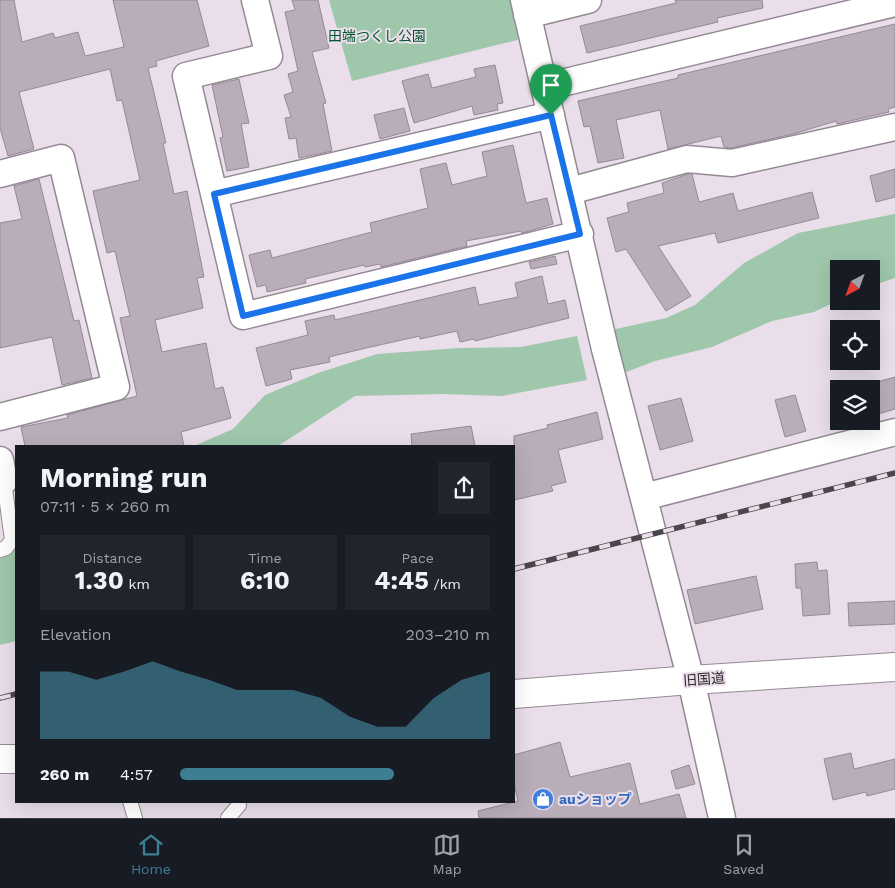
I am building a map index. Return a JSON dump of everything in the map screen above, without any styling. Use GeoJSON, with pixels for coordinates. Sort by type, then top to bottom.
{"type":"FeatureCollection","features":[{"type":"Feature","properties":{"kind":"street"},"geometry":{"type":"LineString","coordinates":[[255,0],[269,56],[186,76],[243,316],[580,234]]}},
{"type":"Feature","properties":{"kind":"street"},"geometry":{"type":"LineString","coordinates":[[588,0],[526,7],[606,349],[691,680],[722,818]]}},
{"type":"Feature","properties":{"kind":"street"},"geometry":{"type":"LineString","coordinates":[[545,87],[895,3]]}},
{"type":"Feature","properties":{"kind":"street"},"geometry":{"type":"LineString","coordinates":[[214,194],[551,115]]}},
{"type":"Feature","properties":{"kind":"street"},"geometry":{"type":"LineString","coordinates":[[570,191],[687,159],[732,163],[895,127]]}},
{"type":"Feature","properties":{"kind":"street"},"geometry":{"type":"LineString","coordinates":[[0,174],[61,158],[116,387],[0,417]]}},
{"type":"Feature","properties":{"kind":"street"},"geometry":{"type":"LineString","coordinates":[[644,497],[895,432]]}},
{"type":"Feature","properties":{"kind":"street","name":"旧国道"},"geometry":{"type":"LineString","coordinates":[[515,694],[895,667]]}},
{"type":"Feature","properties":{"kind":"street"},"geometry":{"type":"LineString","coordinates":[[0,760],[15,759]]}},
{"type":"Feature","properties":{"kind":"lane"},"geometry":{"type":"LineString","coordinates":[[0,550],[6,548],[12,540],[2,471]]}},
{"type":"Feature","properties":{"kind":"lane"},"geometry":{"type":"LineString","coordinates":[[131,803],[135,818]]}},
{"type":"Feature","properties":{"kind":"lane"},"geometry":{"type":"LineString","coordinates":[[228,818],[239,805],[238,803]]}},
{"type":"Feature","properties":{"kind":"green space","name":"田端つくし公園"},"geometry":{"type":"Polygon","coordinates":[[[329,0],[524,0],[533,36],[352,81],[329,0]]]}},
{"type":"Feature","properties":{"kind":"green space"},"geometry":{"type":"Polygon","coordinates":[[[895,214],[895,278],[880,283],[880,260],[830,260],[830,304],[814,312],[772,321],[712,347],[655,361],[621,374],[611,330],[666,318],[695,305],[744,263],[798,233],[895,214]]]}},
{"type":"Feature","properties":{"kind":"green space"},"geometry":{"type":"Polygon","coordinates":[[[577,336],[587,380],[502,396],[443,394],[355,396],[280,445],[196,445],[233,429],[265,395],[318,373],[377,354],[460,348],[521,347],[577,336]]]}},
{"type":"Feature","properties":{"kind":"green space"},"geometry":{"type":"Polygon","coordinates":[[[15,548],[15,641],[0,645],[0,555],[15,548]]]}},
{"type":"Feature","properties":{"kind":"building"},"geometry":{"type":"Polygon","coordinates":[[[0,0],[14,0],[22,42],[53,33],[55,38],[78,32],[85,56],[124,47],[113,0],[197,0],[209,46],[156,61],[157,66],[148,68],[166,143],[163,143],[174,194],[187,191],[204,277],[197,278],[203,308],[155,320],[162,352],[206,343],[215,389],[223,387],[231,418],[181,432],[184,445],[25,445],[21,427],[68,418],[67,415],[137,396],[120,318],[130,316],[115,251],[107,253],[93,191],[140,180],[122,100],[117,101],[110,69],[19,92],[34,149],[8,156],[0,128],[0,0]]]}},
{"type":"Feature","properties":{"kind":"building"},"geometry":{"type":"Polygon","coordinates":[[[292,0],[318,0],[329,48],[312,52],[326,103],[323,104],[332,151],[299,158],[296,138],[289,139],[285,118],[291,117],[284,95],[293,92],[288,74],[298,71],[285,12],[295,10],[292,0]]]}},
{"type":"Feature","properties":{"kind":"building"},"geometry":{"type":"Polygon","coordinates":[[[675,0],[762,0],[763,8],[717,18],[718,22],[587,53],[580,26],[676,3],[675,0]]]}},
{"type":"Feature","properties":{"kind":"building"},"geometry":{"type":"Polygon","coordinates":[[[895,24],[895,107],[888,109],[889,112],[837,124],[836,121],[793,134],[731,148],[724,147],[721,136],[668,149],[660,110],[616,120],[624,158],[598,163],[590,126],[584,127],[578,101],[678,78],[678,75],[895,24]]]}},
{"type":"Feature","properties":{"kind":"building"},"geometry":{"type":"Polygon","coordinates":[[[495,65],[503,103],[497,104],[498,110],[474,115],[472,106],[414,123],[402,81],[428,74],[432,88],[476,77],[474,69],[495,65]]]}},
{"type":"Feature","properties":{"kind":"building"},"geometry":{"type":"Polygon","coordinates":[[[239,79],[249,123],[241,124],[249,167],[227,171],[220,138],[223,137],[212,85],[239,79]]]}},
{"type":"Feature","properties":{"kind":"building"},"geometry":{"type":"Polygon","coordinates":[[[404,108],[410,131],[380,139],[374,115],[404,108]]]}},
{"type":"Feature","properties":{"kind":"building"},"geometry":{"type":"Polygon","coordinates":[[[513,145],[526,203],[547,198],[553,224],[522,233],[521,231],[466,241],[467,246],[381,267],[380,264],[365,267],[364,265],[305,279],[306,283],[267,292],[266,285],[257,287],[249,255],[270,250],[272,258],[372,232],[370,223],[428,208],[420,169],[446,163],[452,185],[487,176],[482,152],[513,145]]]}},
{"type":"Feature","properties":{"kind":"building"},"geometry":{"type":"Polygon","coordinates":[[[895,169],[895,197],[876,202],[870,176],[895,169]]]}},
{"type":"Feature","properties":{"kind":"building"},"geometry":{"type":"Polygon","coordinates":[[[692,174],[699,202],[733,193],[738,211],[812,192],[819,218],[718,243],[715,233],[658,246],[691,296],[666,311],[626,249],[616,252],[607,218],[629,212],[627,203],[664,193],[662,183],[692,174]]]}},
{"type":"Feature","properties":{"kind":"building"},"geometry":{"type":"Polygon","coordinates":[[[39,179],[74,321],[79,320],[92,378],[62,385],[52,337],[0,348],[0,223],[22,219],[14,186],[39,179]]]}},
{"type":"Feature","properties":{"kind":"building"},"geometry":{"type":"Polygon","coordinates":[[[555,256],[557,264],[531,269],[529,262],[555,256]]]}},
{"type":"Feature","properties":{"kind":"building"},"geometry":{"type":"Polygon","coordinates":[[[542,276],[548,304],[565,300],[569,318],[475,341],[474,339],[460,342],[457,331],[420,339],[420,336],[366,348],[329,357],[330,362],[290,370],[292,379],[266,386],[256,348],[308,335],[305,321],[334,315],[335,320],[475,287],[479,305],[518,297],[515,283],[542,276]]]}},
{"type":"Feature","properties":{"kind":"building"},"geometry":{"type":"Polygon","coordinates":[[[895,377],[895,409],[880,414],[880,381],[895,377]]]}},
{"type":"Feature","properties":{"kind":"building"},"geometry":{"type":"Polygon","coordinates":[[[795,395],[806,431],[785,437],[775,400],[795,395]]]}},
{"type":"Feature","properties":{"kind":"building"},"geometry":{"type":"Polygon","coordinates":[[[681,398],[693,441],[660,450],[648,406],[681,398]]]}},
{"type":"Feature","properties":{"kind":"building"},"geometry":{"type":"Polygon","coordinates":[[[597,412],[603,439],[558,450],[566,482],[551,486],[553,491],[515,500],[514,436],[548,428],[547,425],[597,412]]]}},
{"type":"Feature","properties":{"kind":"building"},"geometry":{"type":"Polygon","coordinates":[[[471,426],[475,445],[412,445],[411,434],[471,426]]]}},
{"type":"Feature","properties":{"kind":"building"},"geometry":{"type":"Polygon","coordinates":[[[817,562],[818,571],[827,570],[830,614],[803,616],[801,588],[796,588],[795,564],[817,562]]]}},
{"type":"Feature","properties":{"kind":"building"},"geometry":{"type":"Polygon","coordinates":[[[756,576],[763,609],[695,624],[687,590],[756,576]]]}},
{"type":"Feature","properties":{"kind":"building"},"geometry":{"type":"Polygon","coordinates":[[[895,601],[895,624],[849,626],[848,603],[895,601]]]}},
{"type":"Feature","properties":{"kind":"building"},"geometry":{"type":"Polygon","coordinates":[[[560,742],[570,777],[630,763],[640,804],[679,794],[686,818],[479,818],[478,811],[518,801],[515,788],[515,755],[560,742]]]}},
{"type":"Feature","properties":{"kind":"building"},"geometry":{"type":"Polygon","coordinates":[[[851,753],[854,769],[895,759],[895,789],[867,796],[866,792],[833,800],[824,759],[851,753]]]}},
{"type":"Feature","properties":{"kind":"building"},"geometry":{"type":"Polygon","coordinates":[[[689,765],[695,784],[676,789],[671,771],[689,765]]]}},
{"type":"Feature","properties":{"kind":"railway"},"geometry":{"type":"LineString","coordinates":[[515,569],[895,473]]}},
{"type":"Feature","properties":{"kind":"railway"},"geometry":{"type":"LineString","coordinates":[[0,698],[15,694]]}},
{"type":"Feature","properties":{"kind":"place","name":"auショップ"},"geometry":{"type":"Point","coordinates":[543,799]}},
{"type":"Feature","properties":{"kind":"route"},"geometry":{"type":"LineString","coordinates":[[551,115],[580,234],[243,316],[214,194],[551,115]]}}]}
